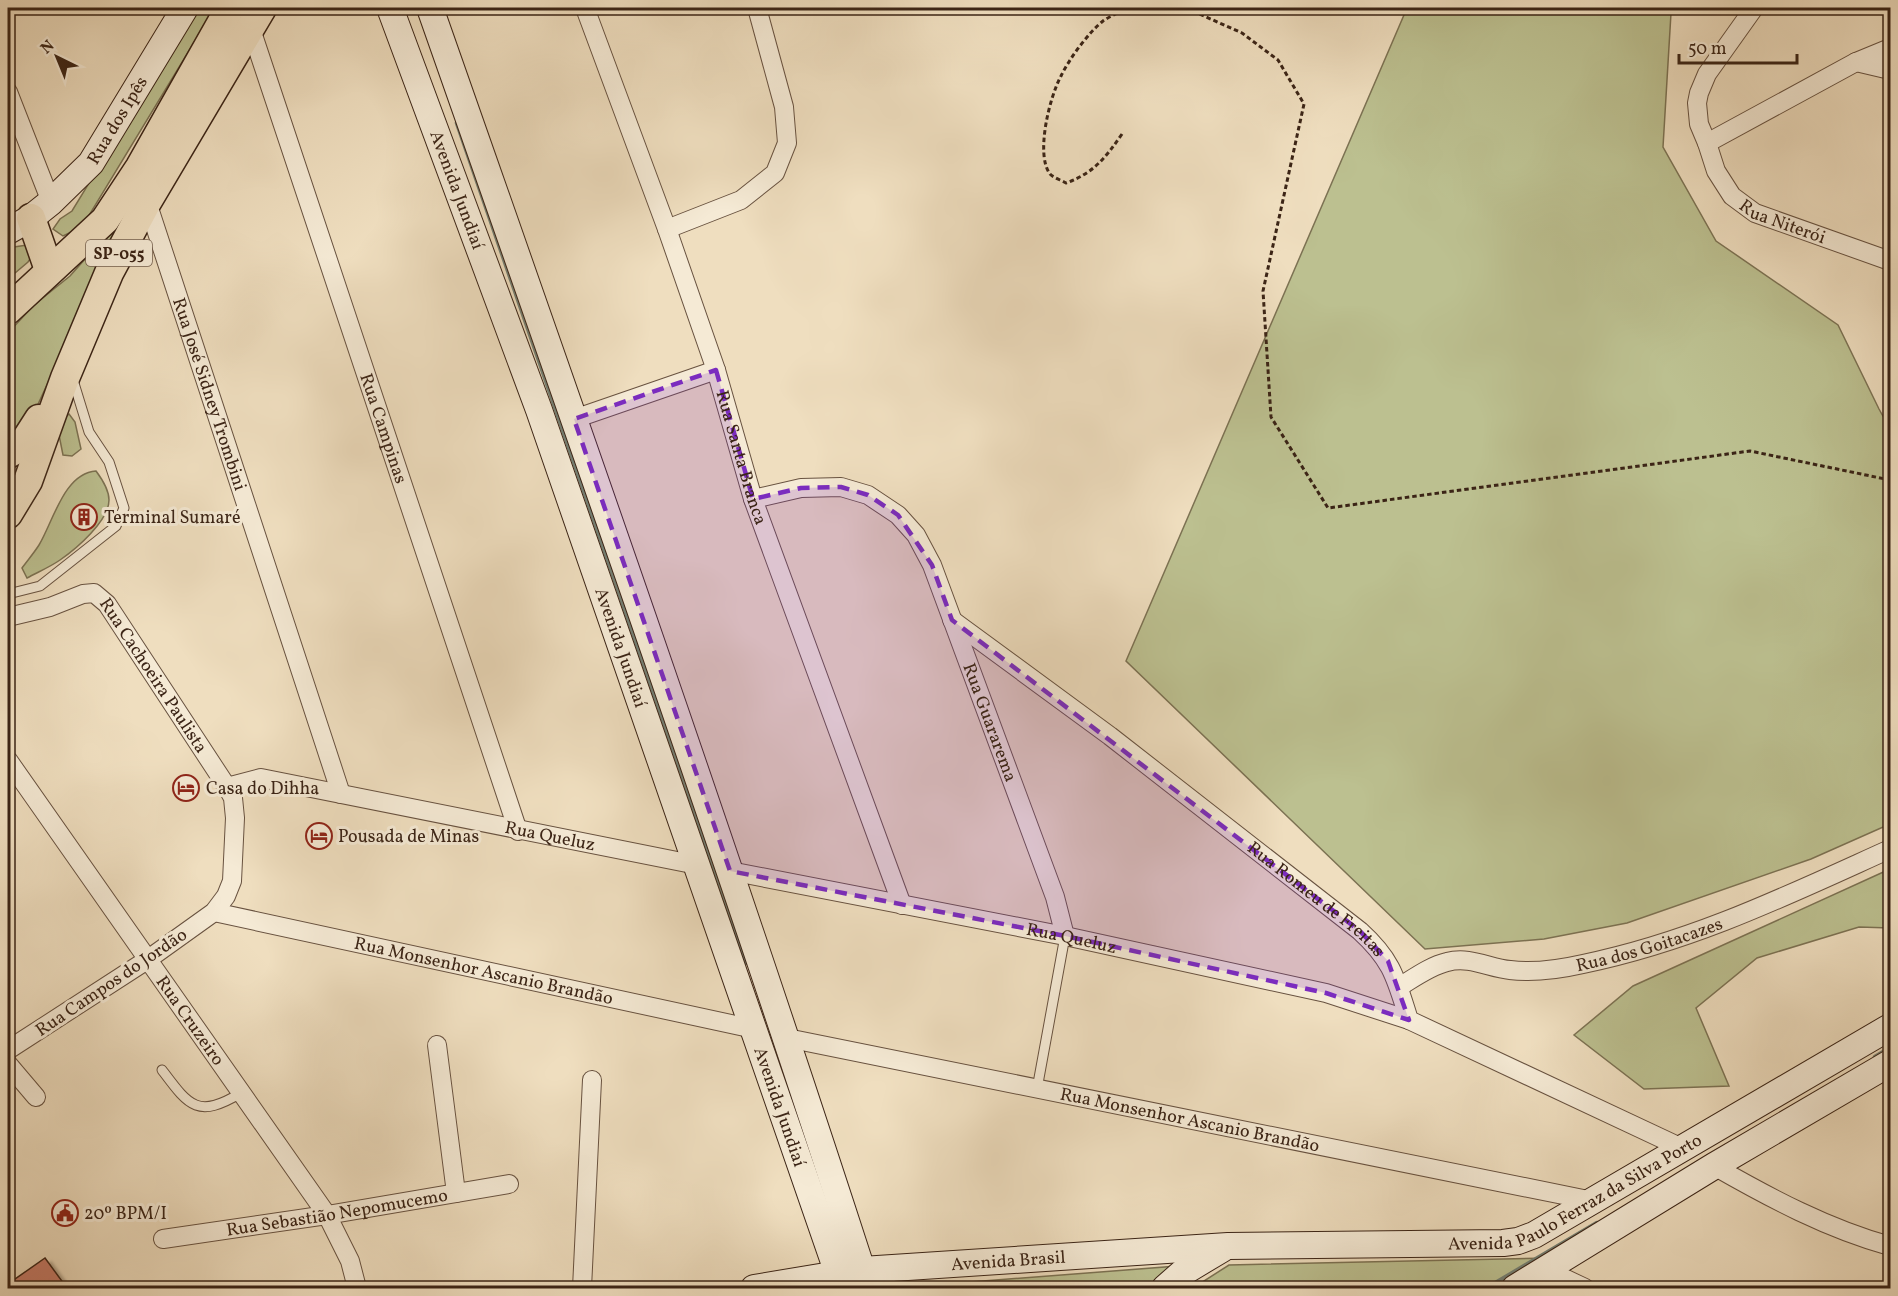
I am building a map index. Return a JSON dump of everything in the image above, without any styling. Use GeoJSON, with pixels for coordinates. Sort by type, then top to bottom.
{"type":"FeatureCollection","features":[{"type":"Feature","properties":{"kind":"main road","name":"Rua dos Ipês"},"geometry":{"type":"LineString","coordinates":[[30,217],[91,164],[184,8]]}},
{"type":"Feature","properties":{"kind":"main road","name":"Avenida Jundiaí"},"geometry":{"type":"LineString","coordinates":[[390,8],[539,410],[754,1029],[848,1277]]}},
{"type":"Feature","properties":{"kind":"main road","name":"Avenida Jundiaí"},"geometry":{"type":"LineString","coordinates":[[430,8],[787,1038],[848,1277]]}},
{"type":"Feature","properties":{"kind":"main road","name":"SP-055"},"geometry":{"type":"LineString","coordinates":[[8,514],[28,481],[67,372],[109,273],[248,14]]}},
{"type":"Feature","properties":{"kind":"main road","name":"SP-055"},"geometry":{"type":"LineString","coordinates":[[8,310],[105,220],[248,14]]}},
{"type":"Feature","properties":{"kind":"main road"},"geometry":{"type":"LineString","coordinates":[[30,217],[49,270]]}},
{"type":"Feature","properties":{"kind":"main road","name":"SP-055"},"geometry":{"type":"LineString","coordinates":[[8,454],[21,447],[67,372]]}},
{"type":"Feature","properties":{"kind":"main road","name":"Avenida Paulo Ferraz da Silva Porto"},"geometry":{"type":"LineString","coordinates":[[1228,1246],[1518,1241],[1534,1235],[1890,1027]]}},
{"type":"Feature","properties":{"kind":"main road","name":"Avenida Paulo Ferraz da Silva Porto"},"geometry":{"type":"LineString","coordinates":[[1515,1288],[1714,1166],[1890,1063]]}},
{"type":"Feature","properties":{"kind":"main road"},"geometry":{"type":"LineString","coordinates":[[1165,1288],[1182,1273],[1228,1246]]}},
{"type":"Feature","properties":{"kind":"main road","name":"Avenida Brasil"},"geometry":{"type":"LineString","coordinates":[[754,1288],[848,1277],[1228,1246]]}},
{"type":"Feature","properties":{"kind":"main road"},"geometry":{"type":"LineString","coordinates":[[848,1277],[870,1279],[884,1288]]}},
{"type":"Feature","properties":{"kind":"street","name":"Rua Santa Branca"},"geometry":{"type":"LineString","coordinates":[[585,8],[667,229],[716,370],[753,499],[902,905]]}},
{"type":"Feature","properties":{"kind":"street"},"geometry":{"type":"LineString","coordinates":[[667,229],[741,200],[775,173],[787,143],[784,107],[756,8]]}},
{"type":"Feature","properties":{"kind":"street"},"geometry":{"type":"LineString","coordinates":[[1754,8],[1707,74],[1699,93],[1697,103],[1699,124],[1707,143],[1856,62],[1890,48]]}},
{"type":"Feature","properties":{"kind":"street","name":"Rua Campinas"},"geometry":{"type":"LineString","coordinates":[[248,14],[518,831]]}},
{"type":"Feature","properties":{"kind":"street"},"geometry":{"type":"LineString","coordinates":[[1856,62],[1890,70]]}},
{"type":"Feature","properties":{"kind":"street"},"geometry":{"type":"LineString","coordinates":[[8,92],[30,217]]}},
{"type":"Feature","properties":{"kind":"street","name":"Rua Niterói"},"geometry":{"type":"LineString","coordinates":[[1707,143],[1710,158],[1723,184],[1732,196],[1755,213],[1890,261]]}},
{"type":"Feature","properties":{"kind":"street","name":"Rua José Sidney Trombini"},"geometry":{"type":"LineString","coordinates":[[147,202],[341,794]]}},
{"type":"Feature","properties":{"kind":"street"},"geometry":{"type":"LineString","coordinates":[[574,419],[716,370]]}},
{"type":"Feature","properties":{"kind":"street","name":"Rua Guararema"},"geometry":{"type":"LineString","coordinates":[[753,499],[801,488],[841,488],[868,495],[898,515],[916,535],[932,565],[1055,897],[1065,936]]}},
{"type":"Feature","properties":{"kind":"street","name":"Rua Cachoeira Paulista"},"geometry":{"type":"LineString","coordinates":[[8,617],[50,607],[83,594],[94,593],[107,604],[233,798],[235,818],[232,881],[226,896],[214,912]]}},
{"type":"Feature","properties":{"kind":"street","name":"Rua Romeu de Freitas"},"geometry":{"type":"LineString","coordinates":[[952,620],[1110,736],[1360,931],[1388,961],[1409,1020]]}},
{"type":"Feature","properties":{"kind":"street","name":"Rua Cruzeiro"},"geometry":{"type":"LineString","coordinates":[[8,760],[327,1215],[350,1261],[357,1288]]}},
{"type":"Feature","properties":{"kind":"street","name":"Rua Queluz"},"geometry":{"type":"LineString","coordinates":[[227,787],[261,778],[697,865]]}},
{"type":"Feature","properties":{"kind":"street","name":"Rua dos Goitacazes"},"geometry":{"type":"LineString","coordinates":[[1399,987],[1432,967],[1457,960],[1474,961],[1510,970],[1532,970],[1581,965],[1669,943],[1740,916],[1890,849]]}},
{"type":"Feature","properties":{"kind":"street","name":"Rua Queluz"},"geometry":{"type":"LineString","coordinates":[[730,871],[1065,936],[1326,993],[1409,1020]]}},
{"type":"Feature","properties":{"kind":"street","name":"Rua Campos do Jordão"},"geometry":{"type":"LineString","coordinates":[[8,1050],[147,960],[214,912]]}},
{"type":"Feature","properties":{"kind":"street","name":"Rua Monsenhor Ascanio Brandão"},"geometry":{"type":"LineString","coordinates":[[214,912],[754,1029]]}},
{"type":"Feature","properties":{"kind":"street"},"geometry":{"type":"LineString","coordinates":[[1409,1020],[1682,1148]]}},
{"type":"Feature","properties":{"kind":"street","name":"Rua Monsenhor Ascanio Brandão"},"geometry":{"type":"LineString","coordinates":[[787,1038],[1593,1201]]}},
{"type":"Feature","properties":{"kind":"street"},"geometry":{"type":"LineString","coordinates":[[437,1045],[456,1193]]}},
{"type":"Feature","properties":{"kind":"street"},"geometry":{"type":"LineString","coordinates":[[8,1064],[36,1097]]}},
{"type":"Feature","properties":{"kind":"street"},"geometry":{"type":"LineString","coordinates":[[582,1288],[592,1080]]}},
{"type":"Feature","properties":{"kind":"street"},"geometry":{"type":"LineString","coordinates":[[1714,1166],[1767,1196],[1846,1232],[1890,1246]]}},
{"type":"Feature","properties":{"kind":"street","name":"Rua Sebastião Nepomucemo"},"geometry":{"type":"LineString","coordinates":[[163,1239],[327,1215],[509,1184]]}},
{"type":"Feature","properties":{"kind":"street"},"geometry":{"type":"LineString","coordinates":[[1547,1270],[1585,1288]]}},
{"type":"Feature","properties":{"kind":"lane"},"geometry":{"type":"LineString","coordinates":[[8,594],[40,586],[116,526],[124,508],[109,462],[89,432],[67,372]]}},
{"type":"Feature","properties":{"kind":"lane","name":"Rua Guararema"},"geometry":{"type":"LineString","coordinates":[[1037,1089],[1065,936]]}},
{"type":"Feature","properties":{"kind":"lane"},"geometry":{"type":"LineString","coordinates":[[162,1070],[185,1100],[201,1107],[221,1105],[241,1093]]}},
{"type":"Feature","properties":{"kind":"path"},"geometry":{"type":"LineString","coordinates":[[1122,134],[1104,159],[1081,177],[1066,183],[1051,176],[1045,164],[1043,149],[1045,126],[1060,76],[1081,46],[1103,21],[1128,8]]}},
{"type":"Feature","properties":{"kind":"path"},"geometry":{"type":"LineString","coordinates":[[1185,8],[1242,33],[1278,60],[1304,104],[1263,291],[1271,417],[1328,508],[1750,451],[1890,480]]}},
{"type":"Feature","properties":{"kind":"highlighted area"},"geometry":{"type":"Polygon","coordinates":[[[716,370],[753,499],[801,488],[841,487],[868,495],[898,515],[932,565],[952,620],[1360,931],[1388,961],[1409,1020],[1326,993],[1065,936],[730,871],[574,419],[716,370]]]}},
{"type":"Feature","properties":{"kind":"green space"},"geometry":{"type":"Polygon","coordinates":[[[196,8],[215,8],[82,227],[63,236],[53,229],[60,219],[72,211],[196,8]]]}},
{"type":"Feature","properties":{"kind":"green space"},"geometry":{"type":"Polygon","coordinates":[[[1407,8],[1665,8],[1671,13],[1663,147],[1716,241],[1838,325],[1890,429],[1890,824],[1811,859],[1627,923],[1544,939],[1425,949],[1126,661],[1407,8]]]}},
{"type":"Feature","properties":{"kind":"green space"},"geometry":{"type":"Polygon","coordinates":[[[127,212],[33,415],[19,432],[8,434],[8,333],[34,305],[70,276],[127,212]]]}},
{"type":"Feature","properties":{"kind":"green space"},"geometry":{"type":"Polygon","coordinates":[[[27,245],[34,253],[28,262],[8,279],[8,250],[27,245]]]}},
{"type":"Feature","properties":{"kind":"green space"},"geometry":{"type":"Polygon","coordinates":[[[69,414],[75,422],[81,449],[72,456],[63,455],[57,425],[69,414]]]}},
{"type":"Feature","properties":{"kind":"green space"},"geometry":{"type":"Polygon","coordinates":[[[96,471],[109,496],[108,508],[104,517],[83,542],[67,555],[27,578],[22,568],[39,545],[68,489],[85,474],[96,471]]]}},
{"type":"Feature","properties":{"kind":"green space"},"geometry":{"type":"Polygon","coordinates":[[[1890,869],[1890,928],[1859,927],[1757,958],[1696,1008],[1729,1086],[1644,1089],[1574,1035],[1633,986],[1890,869]]]}},
{"type":"Feature","properties":{"kind":"green space"},"geometry":{"type":"Polygon","coordinates":[[[1552,1258],[1500,1288],[1193,1288],[1229,1265],[1552,1258]]]}},
{"type":"Feature","properties":{"kind":"green space"},"geometry":{"type":"Polygon","coordinates":[[[1178,1266],[1153,1288],[906,1287],[1178,1266]]]}},
{"type":"Feature","properties":{"kind":"building"},"geometry":{"type":"Polygon","coordinates":[[[45,1258],[67,1288],[8,1288],[8,1284],[45,1258]]]}},
{"type":"Feature","properties":{"kind":"waterway"},"geometry":{"type":"LineString","coordinates":[[457,123],[747,963]]}},
{"type":"Feature","properties":{"kind":"waterway"},"geometry":{"type":"LineString","coordinates":[[1875,1057],[1890,1048]]}},
{"type":"Feature","properties":{"kind":"waterway"},"geometry":{"type":"LineString","coordinates":[[1487,1288],[1597,1223]]}},
{"type":"Feature","properties":{"kind":"place","name":"Terminal Sumaré"},"geometry":{"type":"Point","coordinates":[84,517]}},
{"type":"Feature","properties":{"kind":"place","name":"Casa do Dihha"},"geometry":{"type":"Point","coordinates":[186,788]}},
{"type":"Feature","properties":{"kind":"place","name":"Pousada de Minas"},"geometry":{"type":"Point","coordinates":[319,836]}},
{"type":"Feature","properties":{"kind":"place","name":"20º BPM/I"},"geometry":{"type":"Point","coordinates":[65,1213]}}]}
